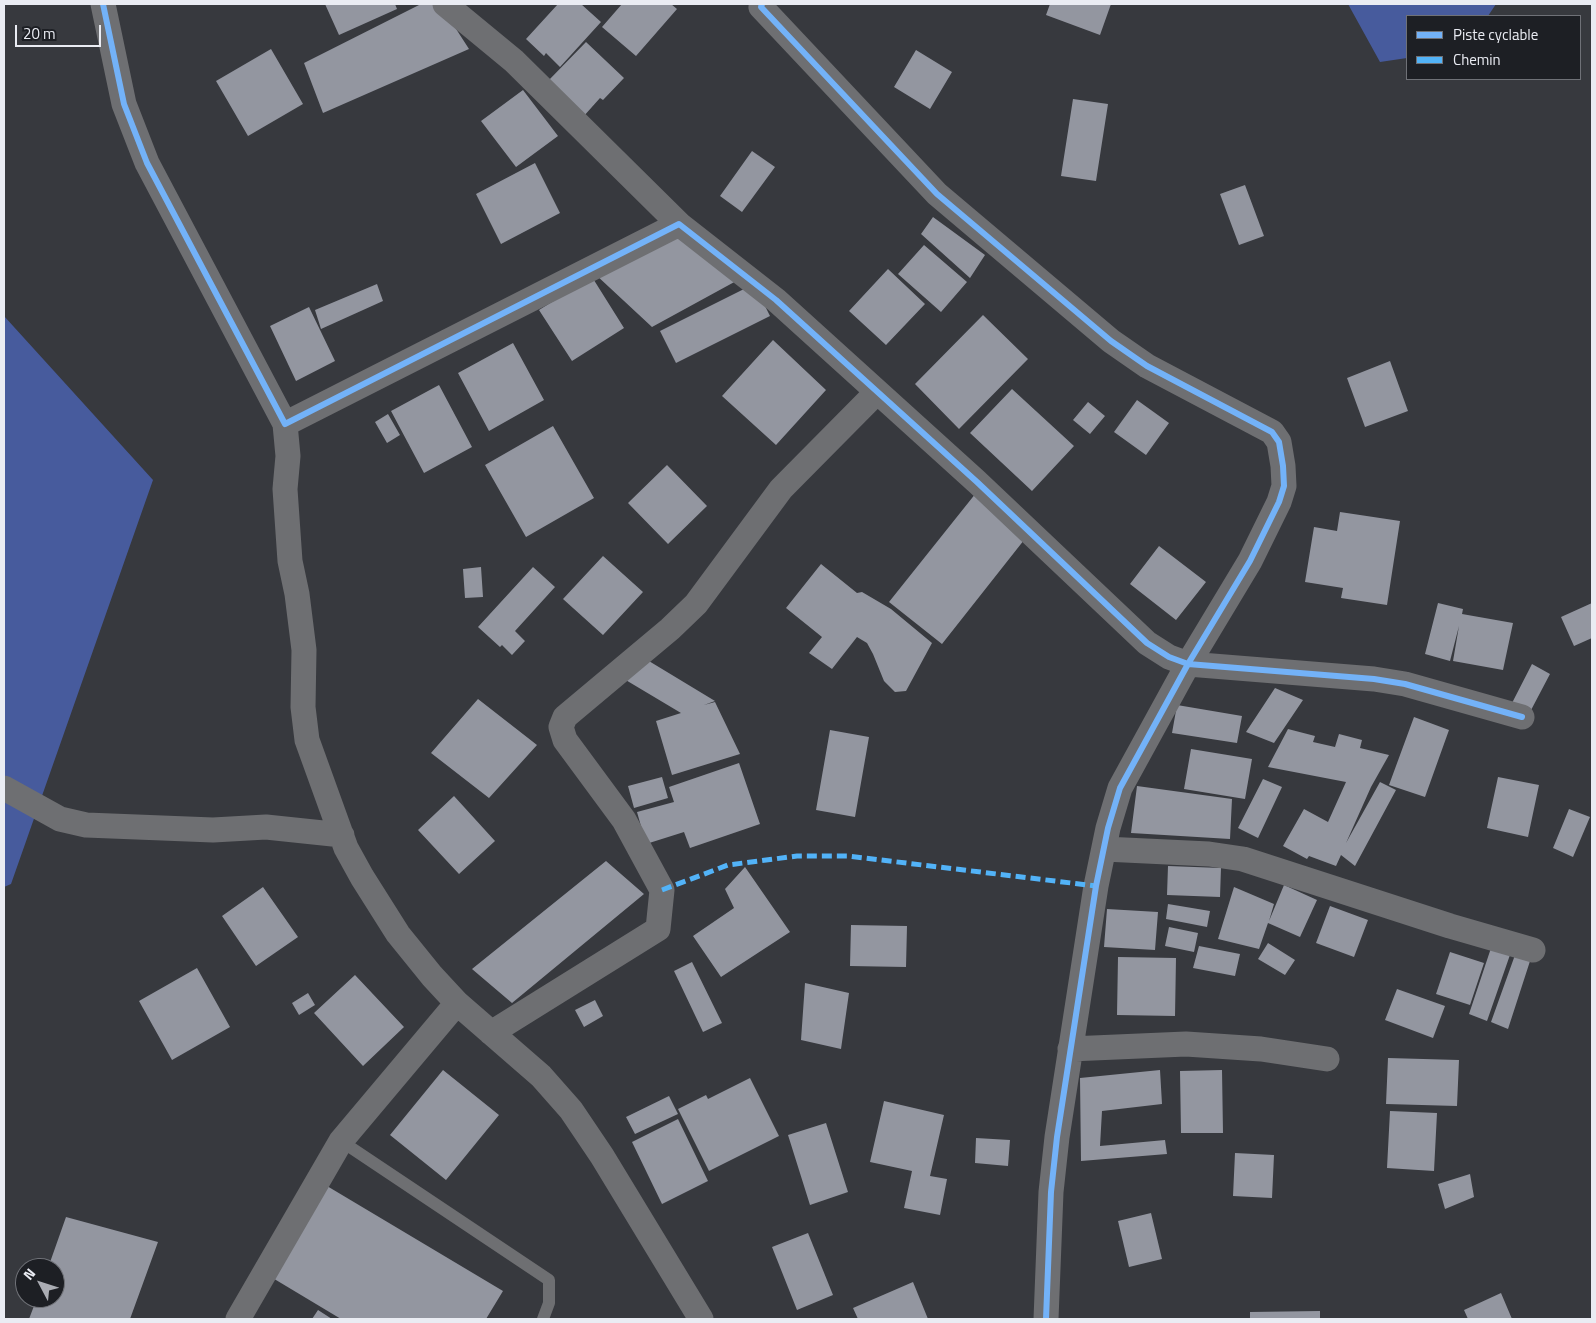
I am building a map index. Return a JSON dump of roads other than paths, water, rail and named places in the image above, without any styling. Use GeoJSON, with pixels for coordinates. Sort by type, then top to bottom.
{"type":"FeatureCollection","features":[{"type":"Feature","properties":{"kind":"street"},"geometry":{"type":"LineString","coordinates":[[103,4],[124,104],[147,164],[285,424],[288,456],[286,498],[290,561],[297,594],[304,650],[303,707],[308,740],[346,848],[398,934],[457,1003],[541,1076],[570,1110],[602,1156],[701,1319]]}},
{"type":"Feature","properties":{"kind":"street"},"geometry":{"type":"LineString","coordinates":[[445,4],[514,61],[679,224],[776,300],[977,482],[1147,643],[1169,658],[1188,664],[1374,679],[1405,684],[1522,717]]}},
{"type":"Feature","properties":{"kind":"street"},"geometry":{"type":"LineString","coordinates":[[762,4],[761,7],[936,194],[1111,341],[1147,366],[1272,432],[1279,442],[1284,486],[1279,502],[1250,561],[1188,664],[1120,788],[1108,828],[1096,886],[1057,1137],[1051,1192],[1053,1315]]}},
{"type":"Feature","properties":{"kind":"street"},"geometry":{"type":"LineString","coordinates":[[285,424],[679,224]]}},
{"type":"Feature","properties":{"kind":"street"},"geometry":{"type":"LineString","coordinates":[[491,1033],[658,930],[662,890],[624,820],[565,740],[561,727],[565,717],[670,630],[696,604],[781,489],[877,392]]}},
{"type":"Feature","properties":{"kind":"street"},"geometry":{"type":"LineString","coordinates":[[4,788],[60,819],[86,825],[213,830],[266,827],[342,835]]}},
{"type":"Feature","properties":{"kind":"street"},"geometry":{"type":"LineString","coordinates":[[1104,849],[1209,854],[1243,860],[1450,926],[1533,950]]}},
{"type":"Feature","properties":{"kind":"street"},"geometry":{"type":"LineString","coordinates":[[238,1319],[341,1141],[457,1003]]}},
{"type":"Feature","properties":{"kind":"street"},"geometry":{"type":"LineString","coordinates":[[1070,1049],[1186,1044],[1261,1048],[1327,1059]]}},
{"type":"Feature","properties":{"kind":"lane"},"geometry":{"type":"LineString","coordinates":[[341,1141],[548,1280],[550,1303],[543,1319]]}}]}
